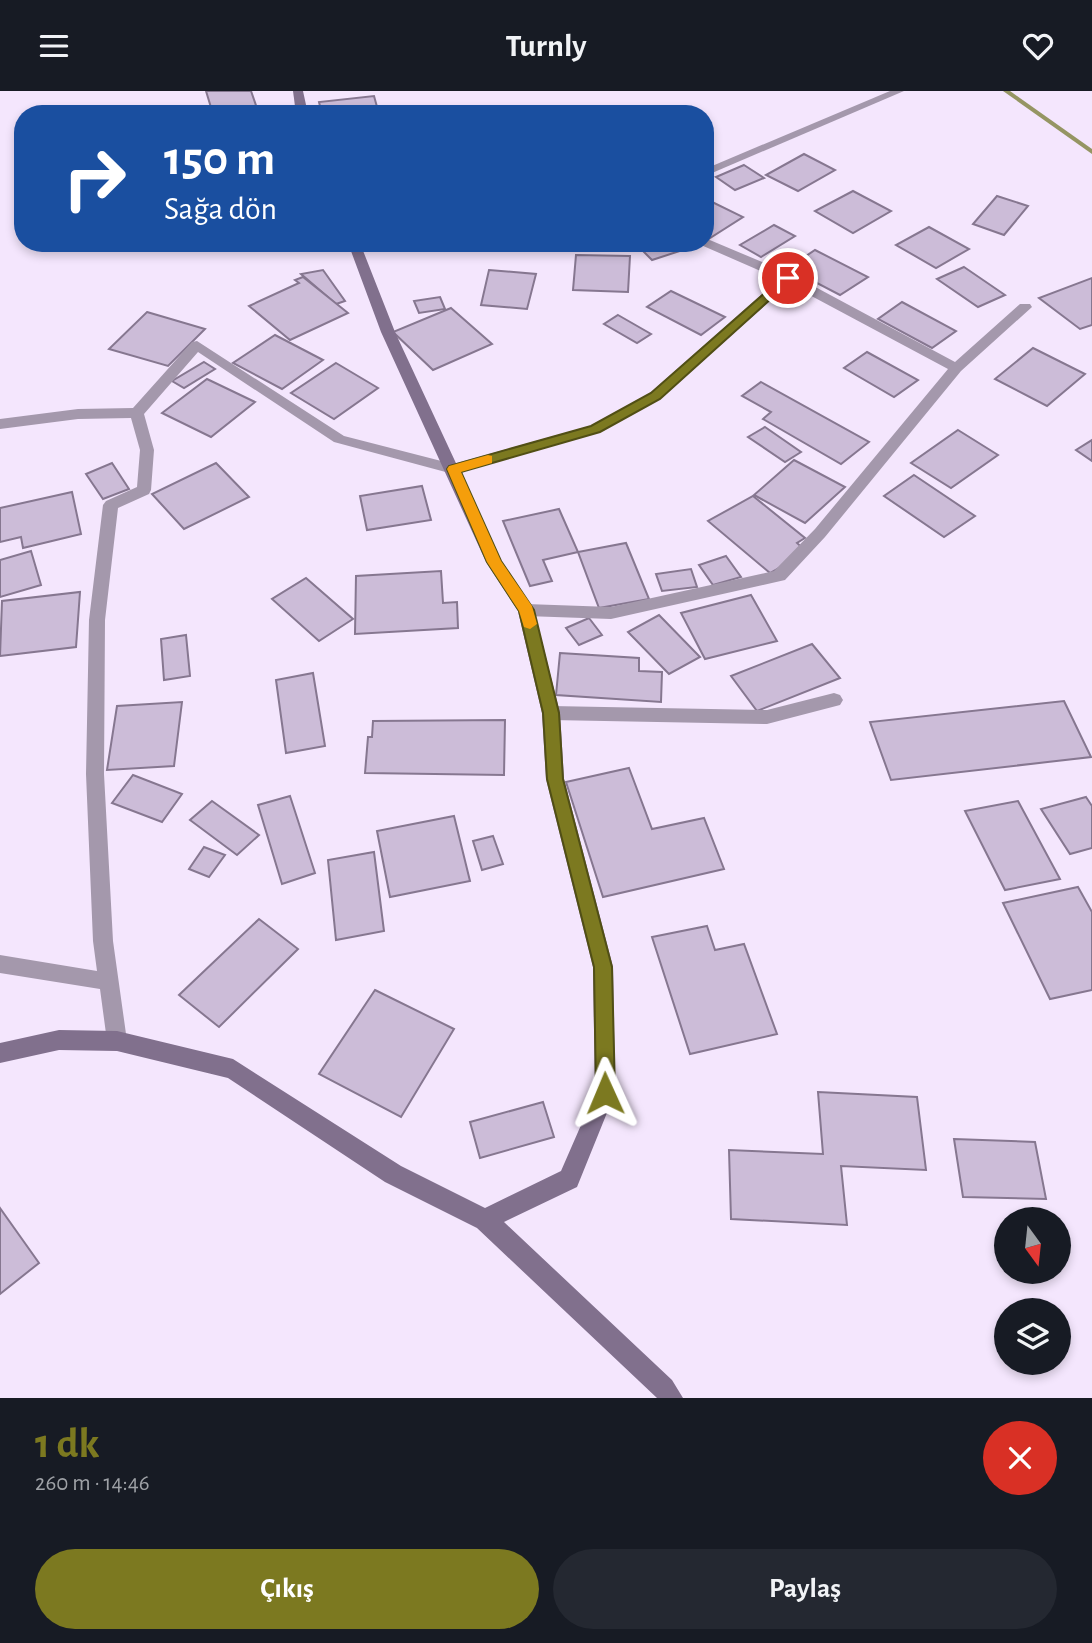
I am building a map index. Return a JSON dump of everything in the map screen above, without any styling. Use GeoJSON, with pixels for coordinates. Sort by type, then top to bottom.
{"type":"FeatureCollection","features":[{"type":"Feature","properties":{"kind":"street"},"geometry":{"type":"LineString","coordinates":[[714,169],[899,91]]}},
{"type":"Feature","properties":{"kind":"street"},"geometry":{"type":"LineString","coordinates":[[714,246],[788,278],[956,368]]}},
{"type":"Feature","properties":{"kind":"street"},"geometry":{"type":"LineString","coordinates":[[357,252],[388,332],[494,562],[526,610],[551,713],[555,779],[603,967],[605,1093],[569,1179],[485,1220]]}},
{"type":"Feature","properties":{"kind":"street"},"geometry":{"type":"LineString","coordinates":[[0,424],[78,414],[137,413],[197,345],[339,439],[453,469],[596,429],[655,396],[788,278]]}},
{"type":"Feature","properties":{"kind":"street"},"geometry":{"type":"LineString","coordinates":[[526,610],[611,613],[779,576],[821,533],[956,368],[1025,307]]}},
{"type":"Feature","properties":{"kind":"street"},"geometry":{"type":"LineString","coordinates":[[117,1041],[103,941],[95,773],[97,620],[111,505],[144,490],[146,450],[137,413]]}},
{"type":"Feature","properties":{"kind":"street"},"geometry":{"type":"LineString","coordinates":[[551,713],[767,717],[834,700]]}},
{"type":"Feature","properties":{"kind":"street"},"geometry":{"type":"LineString","coordinates":[[0,964],[109,982]]}},
{"type":"Feature","properties":{"kind":"street"},"geometry":{"type":"LineString","coordinates":[[0,1053],[59,1040],[117,1041],[233,1069],[393,1174],[485,1220],[654,1378],[671,1398]]}},
{"type":"Feature","properties":{"kind":"building"},"geometry":{"type":"Polygon","coordinates":[[[206,91],[251,91],[256,105],[210,105],[206,91]]]}},
{"type":"Feature","properties":{"kind":"building"},"geometry":{"type":"Polygon","coordinates":[[[374,96],[376,105],[320,105],[319,102],[374,96]]]}},
{"type":"Feature","properties":{"kind":"building"},"geometry":{"type":"Polygon","coordinates":[[[804,154],[835,170],[798,191],[766,175],[804,154]]]}},
{"type":"Feature","properties":{"kind":"building"},"geometry":{"type":"Polygon","coordinates":[[[744,165],[764,178],[735,190],[716,177],[744,165]]]}},
{"type":"Feature","properties":{"kind":"building"},"geometry":{"type":"Polygon","coordinates":[[[853,191],[891,211],[853,233],[815,211],[853,191]]]}},
{"type":"Feature","properties":{"kind":"building"},"geometry":{"type":"Polygon","coordinates":[[[997,196],[1028,206],[1004,235],[973,224],[997,196]]]}},
{"type":"Feature","properties":{"kind":"building"},"geometry":{"type":"Polygon","coordinates":[[[714,203],[743,217],[714,236],[714,203]]]}},
{"type":"Feature","properties":{"kind":"building"},"geometry":{"type":"Polygon","coordinates":[[[774,225],[795,236],[761,257],[740,245],[774,225]]]}},
{"type":"Feature","properties":{"kind":"building"},"geometry":{"type":"Polygon","coordinates":[[[929,227],[969,249],[936,268],[896,245],[929,227]]]}},
{"type":"Feature","properties":{"kind":"building"},"geometry":{"type":"Polygon","coordinates":[[[815,250],[868,277],[840,295],[788,268],[815,250]]]}},
{"type":"Feature","properties":{"kind":"building"},"geometry":{"type":"Polygon","coordinates":[[[644,252],[677,252],[652,260],[644,252]]]}},
{"type":"Feature","properties":{"kind":"building"},"geometry":{"type":"Polygon","coordinates":[[[576,255],[630,256],[628,292],[573,290],[576,255]]]}},
{"type":"Feature","properties":{"kind":"building"},"geometry":{"type":"Polygon","coordinates":[[[964,267],[1005,295],[978,307],[937,279],[964,267]]]}},
{"type":"Feature","properties":{"kind":"building"},"geometry":{"type":"Polygon","coordinates":[[[323,270],[345,301],[336,304],[301,274],[323,270]]]}},
{"type":"Feature","properties":{"kind":"building"},"geometry":{"type":"Polygon","coordinates":[[[489,270],[536,274],[527,309],[481,305],[489,270]]]}},
{"type":"Feature","properties":{"kind":"building"},"geometry":{"type":"Polygon","coordinates":[[[303,277],[348,313],[290,340],[249,306],[299,283],[295,280],[303,277]]]}},
{"type":"Feature","properties":{"kind":"building"},"geometry":{"type":"Polygon","coordinates":[[[1092,278],[1092,325],[1080,329],[1039,298],[1092,278]]]}},
{"type":"Feature","properties":{"kind":"building"},"geometry":{"type":"Polygon","coordinates":[[[671,291],[725,317],[701,335],[647,307],[671,291]]]}},
{"type":"Feature","properties":{"kind":"building"},"geometry":{"type":"Polygon","coordinates":[[[440,297],[445,309],[419,313],[414,301],[440,297]]]}},
{"type":"Feature","properties":{"kind":"building"},"geometry":{"type":"Polygon","coordinates":[[[902,302],[956,331],[932,348],[878,319],[902,302]]]}},
{"type":"Feature","properties":{"kind":"building"},"geometry":{"type":"Polygon","coordinates":[[[451,308],[492,344],[433,370],[393,332],[451,308]]]}},
{"type":"Feature","properties":{"kind":"building"},"geometry":{"type":"Polygon","coordinates":[[[147,312],[205,329],[168,366],[109,349],[147,312]]]}},
{"type":"Feature","properties":{"kind":"building"},"geometry":{"type":"Polygon","coordinates":[[[618,315],[651,334],[637,343],[604,324],[618,315]]]}},
{"type":"Feature","properties":{"kind":"building"},"geometry":{"type":"Polygon","coordinates":[[[275,335],[323,360],[282,389],[233,363],[275,335]]]}},
{"type":"Feature","properties":{"kind":"building"},"geometry":{"type":"Polygon","coordinates":[[[1033,348],[1085,374],[1047,406],[995,379],[1033,348]]]}},
{"type":"Feature","properties":{"kind":"building"},"geometry":{"type":"Polygon","coordinates":[[[867,352],[918,380],[894,397],[844,368],[867,352]]]}},
{"type":"Feature","properties":{"kind":"building"},"geometry":{"type":"Polygon","coordinates":[[[204,362],[215,369],[184,388],[172,381],[204,362]]]}},
{"type":"Feature","properties":{"kind":"building"},"geometry":{"type":"Polygon","coordinates":[[[336,363],[378,388],[334,419],[291,393],[336,363]]]}},
{"type":"Feature","properties":{"kind":"building"},"geometry":{"type":"Polygon","coordinates":[[[207,379],[255,402],[211,437],[162,413],[207,379]]]}},
{"type":"Feature","properties":{"kind":"building"},"geometry":{"type":"Polygon","coordinates":[[[761,382],[869,442],[841,464],[763,419],[771,412],[742,396],[761,382]]]}},
{"type":"Feature","properties":{"kind":"building"},"geometry":{"type":"Polygon","coordinates":[[[765,427],[801,452],[785,462],[748,437],[765,427]]]}},
{"type":"Feature","properties":{"kind":"building"},"geometry":{"type":"Polygon","coordinates":[[[958,430],[998,455],[951,488],[911,463],[958,430]]]}},
{"type":"Feature","properties":{"kind":"building"},"geometry":{"type":"Polygon","coordinates":[[[1092,440],[1092,461],[1076,450],[1092,440]]]}},
{"type":"Feature","properties":{"kind":"building"},"geometry":{"type":"Polygon","coordinates":[[[794,460],[845,487],[805,523],[754,495],[794,460]]]}},
{"type":"Feature","properties":{"kind":"building"},"geometry":{"type":"Polygon","coordinates":[[[112,463],[129,489],[103,499],[86,474],[112,463]]]}},
{"type":"Feature","properties":{"kind":"building"},"geometry":{"type":"Polygon","coordinates":[[[216,463],[249,497],[184,529],[152,494],[216,463]]]}},
{"type":"Feature","properties":{"kind":"building"},"geometry":{"type":"Polygon","coordinates":[[[914,475],[975,516],[944,537],[884,496],[914,475]]]}},
{"type":"Feature","properties":{"kind":"building"},"geometry":{"type":"Polygon","coordinates":[[[422,486],[431,520],[367,530],[360,496],[422,486]]]}},
{"type":"Feature","properties":{"kind":"building"},"geometry":{"type":"Polygon","coordinates":[[[72,492],[81,534],[23,548],[21,537],[0,542],[0,508],[72,492]]]}},
{"type":"Feature","properties":{"kind":"building"},"geometry":{"type":"Polygon","coordinates":[[[753,496],[805,538],[797,543],[807,552],[770,573],[708,521],[753,496]]]}},
{"type":"Feature","properties":{"kind":"building"},"geometry":{"type":"Polygon","coordinates":[[[559,509],[578,552],[543,560],[552,581],[530,586],[503,521],[559,509]]]}},
{"type":"Feature","properties":{"kind":"building"},"geometry":{"type":"Polygon","coordinates":[[[626,543],[649,599],[599,608],[578,552],[626,543]]]}},
{"type":"Feature","properties":{"kind":"building"},"geometry":{"type":"Polygon","coordinates":[[[31,551],[41,585],[0,597],[0,560],[31,551]]]}},
{"type":"Feature","properties":{"kind":"building"},"geometry":{"type":"Polygon","coordinates":[[[726,556],[741,577],[713,585],[699,565],[726,556]]]}},
{"type":"Feature","properties":{"kind":"building"},"geometry":{"type":"Polygon","coordinates":[[[691,569],[697,587],[662,591],[656,574],[691,569]]]}},
{"type":"Feature","properties":{"kind":"building"},"geometry":{"type":"Polygon","coordinates":[[[441,571],[443,603],[457,602],[458,628],[355,634],[356,576],[441,571]]]}},
{"type":"Feature","properties":{"kind":"building"},"geometry":{"type":"Polygon","coordinates":[[[306,578],[353,619],[319,641],[272,599],[306,578]]]}},
{"type":"Feature","properties":{"kind":"building"},"geometry":{"type":"Polygon","coordinates":[[[80,592],[76,647],[0,656],[2,601],[80,592]]]}},
{"type":"Feature","properties":{"kind":"building"},"geometry":{"type":"Polygon","coordinates":[[[751,595],[777,641],[705,659],[681,613],[751,595]]]}},
{"type":"Feature","properties":{"kind":"building"},"geometry":{"type":"Polygon","coordinates":[[[659,615],[700,657],[669,674],[628,632],[659,615]]]}},
{"type":"Feature","properties":{"kind":"building"},"geometry":{"type":"Polygon","coordinates":[[[589,618],[602,635],[579,645],[566,628],[589,618]]]}},
{"type":"Feature","properties":{"kind":"building"},"geometry":{"type":"Polygon","coordinates":[[[186,635],[190,676],[164,680],[161,639],[186,635]]]}},
{"type":"Feature","properties":{"kind":"building"},"geometry":{"type":"Polygon","coordinates":[[[812,644],[840,678],[757,711],[731,676],[812,644]]]}},
{"type":"Feature","properties":{"kind":"building"},"geometry":{"type":"Polygon","coordinates":[[[560,653],[639,658],[639,671],[662,672],[661,702],[556,695],[560,653]]]}},
{"type":"Feature","properties":{"kind":"building"},"geometry":{"type":"Polygon","coordinates":[[[313,673],[325,746],[286,753],[276,680],[313,673]]]}},
{"type":"Feature","properties":{"kind":"building"},"geometry":{"type":"Polygon","coordinates":[[[1064,701],[1091,757],[891,780],[870,722],[1064,701]]]}},
{"type":"Feature","properties":{"kind":"building"},"geometry":{"type":"Polygon","coordinates":[[[182,702],[174,766],[107,770],[117,706],[182,702]]]}},
{"type":"Feature","properties":{"kind":"building"},"geometry":{"type":"Polygon","coordinates":[[[505,720],[504,775],[365,773],[368,737],[372,737],[373,721],[505,720]]]}},
{"type":"Feature","properties":{"kind":"building"},"geometry":{"type":"Polygon","coordinates":[[[629,768],[652,829],[704,818],[724,869],[603,897],[566,782],[629,768]]]}},
{"type":"Feature","properties":{"kind":"building"},"geometry":{"type":"Polygon","coordinates":[[[133,775],[182,794],[162,822],[112,803],[133,775]]]}},
{"type":"Feature","properties":{"kind":"building"},"geometry":{"type":"Polygon","coordinates":[[[290,796],[315,873],[282,884],[258,805],[290,796]]]}},
{"type":"Feature","properties":{"kind":"building"},"geometry":{"type":"Polygon","coordinates":[[[1086,797],[1092,806],[1092,848],[1070,854],[1041,809],[1086,797]]]}},
{"type":"Feature","properties":{"kind":"building"},"geometry":{"type":"Polygon","coordinates":[[[212,801],[259,835],[237,855],[190,820],[212,801]]]}},
{"type":"Feature","properties":{"kind":"building"},"geometry":{"type":"Polygon","coordinates":[[[1018,801],[1060,879],[1005,890],[965,811],[1018,801]]]}},
{"type":"Feature","properties":{"kind":"building"},"geometry":{"type":"Polygon","coordinates":[[[454,816],[470,881],[390,897],[377,831],[454,816]]]}},
{"type":"Feature","properties":{"kind":"building"},"geometry":{"type":"Polygon","coordinates":[[[493,836],[503,864],[482,870],[473,841],[493,836]]]}},
{"type":"Feature","properties":{"kind":"building"},"geometry":{"type":"Polygon","coordinates":[[[204,847],[225,855],[209,877],[189,869],[204,847]]]}},
{"type":"Feature","properties":{"kind":"building"},"geometry":{"type":"Polygon","coordinates":[[[374,852],[384,931],[336,940],[328,860],[374,852]]]}},
{"type":"Feature","properties":{"kind":"building"},"geometry":{"type":"Polygon","coordinates":[[[1078,887],[1092,912],[1092,990],[1050,999],[1003,903],[1078,887]]]}},
{"type":"Feature","properties":{"kind":"building"},"geometry":{"type":"Polygon","coordinates":[[[259,919],[298,949],[219,1027],[179,995],[259,919]]]}},
{"type":"Feature","properties":{"kind":"building"},"geometry":{"type":"Polygon","coordinates":[[[707,926],[715,950],[744,944],[777,1034],[690,1054],[652,937],[707,926]]]}},
{"type":"Feature","properties":{"kind":"building"},"geometry":{"type":"Polygon","coordinates":[[[375,990],[454,1029],[401,1117],[319,1074],[375,990]]]}},
{"type":"Feature","properties":{"kind":"building"},"geometry":{"type":"Polygon","coordinates":[[[818,1092],[917,1097],[926,1170],[841,1166],[847,1225],[731,1219],[729,1150],[823,1154],[818,1092]]]}},
{"type":"Feature","properties":{"kind":"building"},"geometry":{"type":"Polygon","coordinates":[[[543,1102],[554,1137],[480,1158],[470,1122],[543,1102]]]}},
{"type":"Feature","properties":{"kind":"building"},"geometry":{"type":"Polygon","coordinates":[[[954,1139],[1035,1142],[1046,1199],[963,1197],[954,1139]]]}},
{"type":"Feature","properties":{"kind":"building"},"geometry":{"type":"Polygon","coordinates":[[[0,1208],[39,1263],[0,1294],[0,1208]]]}},
{"type":"Feature","properties":{"kind":"waterway"},"geometry":{"type":"LineString","coordinates":[[1006,91],[1092,152]]}},
{"type":"Feature","properties":{"kind":"slow traffic"},"geometry":{"type":"LineString","coordinates":[[488,459],[453,469],[494,562],[526,610],[530,624]]}},
{"type":"Feature","properties":{"kind":"route"},"geometry":{"type":"LineString","coordinates":[[605,1093],[603,967],[555,779],[551,713],[526,610],[494,562],[453,469],[596,429],[655,396],[788,278]]}}]}
